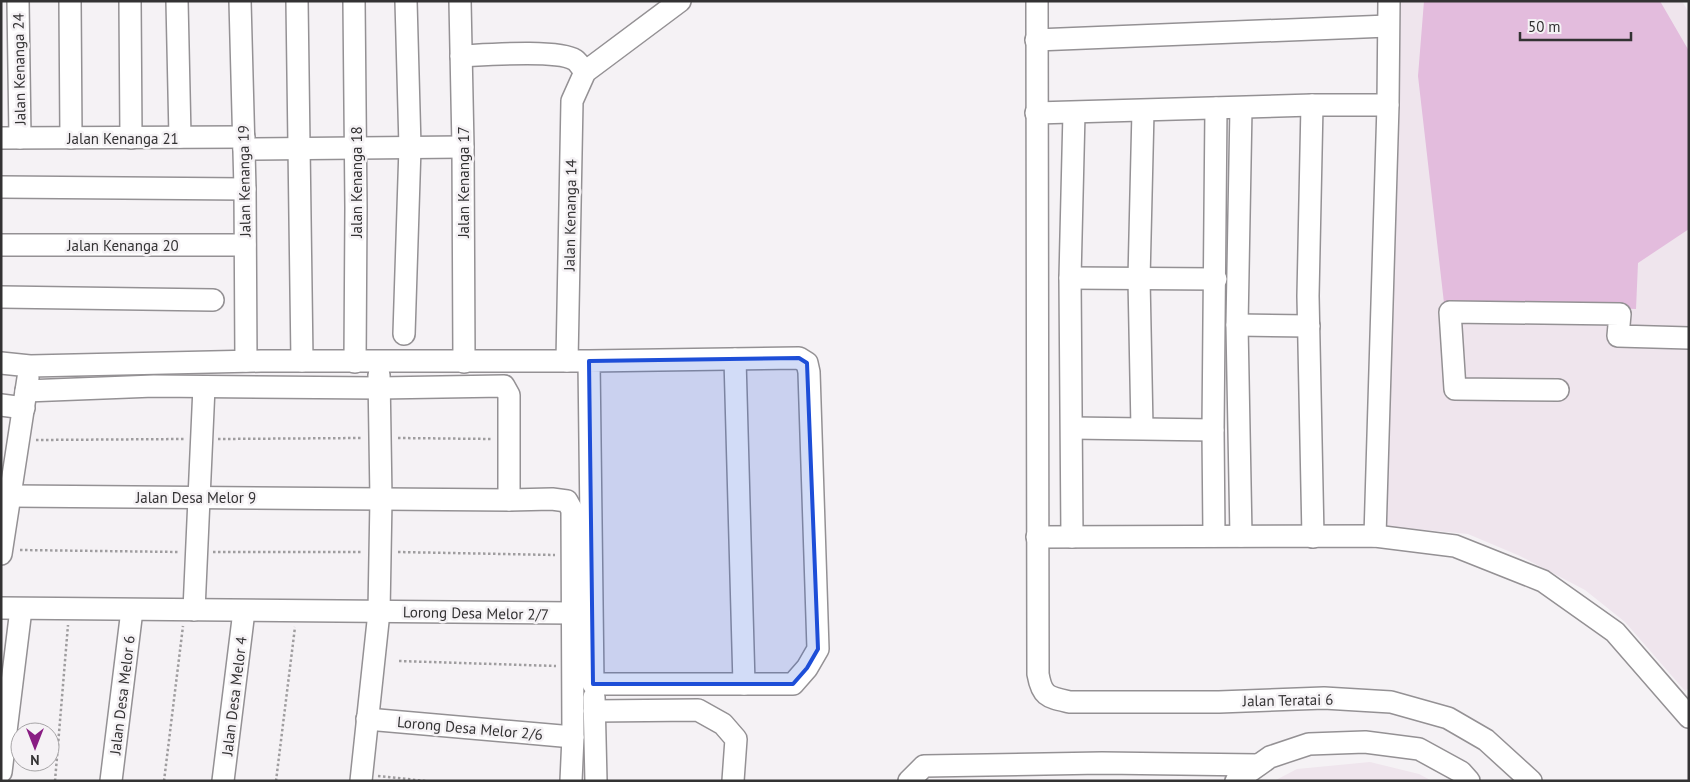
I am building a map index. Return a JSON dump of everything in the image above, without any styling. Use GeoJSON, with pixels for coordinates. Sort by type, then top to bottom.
{"type":"FeatureCollection","features":[{"type":"Feature","properties":{"kind":"street","name":"Jalan Kenanga 24"},"geometry":{"type":"LineString","coordinates":[[11,138],[18,1]]}},
{"type":"Feature","properties":{"kind":"street"},"geometry":{"type":"LineString","coordinates":[[70,1],[71,138]]}},
{"type":"Feature","properties":{"kind":"street"},"geometry":{"type":"LineString","coordinates":[[130,1],[131,138]]}},
{"type":"Feature","properties":{"kind":"street"},"geometry":{"type":"LineString","coordinates":[[177,1],[180,138]]}},
{"type":"Feature","properties":{"kind":"street","name":"Jalan Kenanga 19"},"geometry":{"type":"LineString","coordinates":[[240,1],[245,189],[246,361]]}},
{"type":"Feature","properties":{"kind":"street"},"geometry":{"type":"LineString","coordinates":[[297,1],[302,361]]}},
{"type":"Feature","properties":{"kind":"street","name":"Jalan Kenanga 18"},"geometry":{"type":"LineString","coordinates":[[354,1],[355,362]]}},
{"type":"Feature","properties":{"kind":"street"},"geometry":{"type":"LineString","coordinates":[[404,334],[410,147],[406,1]]}},
{"type":"Feature","properties":{"kind":"street","name":"Jalan Kenanga 17"},"geometry":{"type":"LineString","coordinates":[[460,1],[464,362]]}},
{"type":"Feature","properties":{"kind":"street"},"geometry":{"type":"LineString","coordinates":[[461,56],[560,55],[575,60],[585,72],[680,1]]}},
{"type":"Feature","properties":{"kind":"street"},"geometry":{"type":"LineString","coordinates":[[1036,1],[1038,537],[1375,536],[1456,546],[1543,581],[1615,632],[1688,714]]}},
{"type":"Feature","properties":{"kind":"street"},"geometry":{"type":"LineString","coordinates":[[1375,536],[1388,105],[1389,1]]}},
{"type":"Feature","properties":{"kind":"street"},"geometry":{"type":"LineString","coordinates":[[1036,40],[1388,26]]}},
{"type":"Feature","properties":{"kind":"street","name":"Jalan Kenanga 14"},"geometry":{"type":"LineString","coordinates":[[567,361],[572,101],[585,72]]}},
{"type":"Feature","properties":{"kind":"street"},"geometry":{"type":"LineString","coordinates":[[1036,113],[1312,105],[1388,105]]}},
{"type":"Feature","properties":{"kind":"street"},"geometry":{"type":"LineString","coordinates":[[1312,105],[1309,326],[1313,536]]}},
{"type":"Feature","properties":{"kind":"street"},"geometry":{"type":"LineString","coordinates":[[1214,536],[1216,108]]}},
{"type":"Feature","properties":{"kind":"street"},"geometry":{"type":"LineString","coordinates":[[1241,108],[1237,326],[1241,536]]}},
{"type":"Feature","properties":{"kind":"street"},"geometry":{"type":"LineString","coordinates":[[1142,428],[1140,279],[1143,111]]}},
{"type":"Feature","properties":{"kind":"street"},"geometry":{"type":"LineString","coordinates":[[1072,537],[1070,278],[1074,113]]}},
{"type":"Feature","properties":{"kind":"street","name":"Jalan Kenanga 21"},"geometry":{"type":"LineString","coordinates":[[11,138],[180,138],[299,148],[463,147]]}},
{"type":"Feature","properties":{"kind":"street"},"geometry":{"type":"LineString","coordinates":[[1,188],[245,189]]}},
{"type":"Feature","properties":{"kind":"street","name":"Jalan Kenanga 20"},"geometry":{"type":"LineString","coordinates":[[1,245],[245,245]]}},
{"type":"Feature","properties":{"kind":"street"},"geometry":{"type":"LineString","coordinates":[[1070,278],[1216,279]]}},
{"type":"Feature","properties":{"kind":"street"},"geometry":{"type":"LineString","coordinates":[[1,297],[213,300]]}},
{"type":"Feature","properties":{"kind":"street"},"geometry":{"type":"LineString","coordinates":[[1558,390],[1455,389],[1450,312],[1620,314],[1618,336],[1689,338]]}},
{"type":"Feature","properties":{"kind":"street"},"geometry":{"type":"LineString","coordinates":[[1237,326],[1309,326]]}},
{"type":"Feature","properties":{"kind":"street"},"geometry":{"type":"LineString","coordinates":[[1,363],[30,366],[246,361],[464,362],[799,358],[807,362],[818,649],[807,668],[793,684],[593,684]]}},
{"type":"Feature","properties":{"kind":"street"},"geometry":{"type":"LineString","coordinates":[[735,359],[744,684]]}},
{"type":"Feature","properties":{"kind":"street"},"geometry":{"type":"LineString","coordinates":[[589,361],[596,781]]}},
{"type":"Feature","properties":{"kind":"street"},"geometry":{"type":"LineString","coordinates":[[361,777],[379,612],[381,499],[379,362]]}},
{"type":"Feature","properties":{"kind":"street"},"geometry":{"type":"LineString","coordinates":[[2,552],[11,496],[8,473],[19,440],[30,366]]}},
{"type":"Feature","properties":{"kind":"street"},"geometry":{"type":"LineString","coordinates":[[1,405],[25,399],[154,386],[379,388],[504,386],[509,395],[509,500]]}},
{"type":"Feature","properties":{"kind":"street"},"geometry":{"type":"LineString","coordinates":[[190,610],[197,552],[204,386]]}},
{"type":"Feature","properties":{"kind":"street"},"geometry":{"type":"LineString","coordinates":[[1072,428],[1213,430]]}},
{"type":"Feature","properties":{"kind":"street","name":"Jalan Desa Melor 9"},"geometry":{"type":"LineString","coordinates":[[11,496],[509,500],[552,498],[567,502],[572,510],[571,555]]}},
{"type":"Feature","properties":{"kind":"street","name":"Jalan Teratai 6"},"geometry":{"type":"LineString","coordinates":[[1038,537],[1038,674],[1040,688],[1052,698],[1070,702],[1219,702],[1324,698],[1391,702],[1448,718],[1486,740],[1531,781]]}},
{"type":"Feature","properties":{"kind":"street"},"geometry":{"type":"LineString","coordinates":[[571,555],[573,614],[571,781]]}},
{"type":"Feature","properties":{"kind":"street"},"geometry":{"type":"LineString","coordinates":[[1,772],[11,608]]}},
{"type":"Feature","properties":{"kind":"street","name":"Lorong Desa Melor 2/7"},"geometry":{"type":"LineString","coordinates":[[11,608],[573,614]]}},
{"type":"Feature","properties":{"kind":"street","name":"Jalan Desa Melor 6"},"geometry":{"type":"LineString","coordinates":[[111,781],[132,610]]}},
{"type":"Feature","properties":{"kind":"street","name":"Jalan Desa Melor 4"},"geometry":{"type":"LineString","coordinates":[[223,781],[244,610]]}},
{"type":"Feature","properties":{"kind":"street"},"geometry":{"type":"LineString","coordinates":[[594,711],[698,710],[723,724],[736,739],[733,781]]}},
{"type":"Feature","properties":{"kind":"street","name":"Lorong Desa Melor 2/6"},"geometry":{"type":"LineString","coordinates":[[367,719],[573,737]]}},
{"type":"Feature","properties":{"kind":"street"},"geometry":{"type":"LineString","coordinates":[[1236,781],[1270,757],[1309,744],[1364,742],[1418,749],[1461,772],[1469,781]]}},
{"type":"Feature","properties":{"kind":"street"},"geometry":{"type":"LineString","coordinates":[[909,781],[924,766],[963,774],[1102,763],[1258,766]]}},
{"type":"Feature","properties":{"kind":"path"},"geometry":{"type":"LineString","coordinates":[[19,440],[509,439]]}},
{"type":"Feature","properties":{"kind":"path"},"geometry":{"type":"LineString","coordinates":[[2,552],[380,552],[571,555]]}},
{"type":"Feature","properties":{"kind":"path"},"geometry":{"type":"LineString","coordinates":[[55,781],[70,609]]}},
{"type":"Feature","properties":{"kind":"path"},"geometry":{"type":"LineString","coordinates":[[164,781],[190,610]]}},
{"type":"Feature","properties":{"kind":"path"},"geometry":{"type":"LineString","coordinates":[[276,781],[297,611]]}},
{"type":"Feature","properties":{"kind":"path"},"geometry":{"type":"LineString","coordinates":[[399,661],[573,667]]}},
{"type":"Feature","properties":{"kind":"path"},"geometry":{"type":"LineString","coordinates":[[361,777],[426,781]]}},
{"type":"Feature","properties":{"kind":"highlighted area"},"geometry":{"type":"Polygon","coordinates":[[[799,358],[807,363],[818,649],[807,668],[793,684],[593,684],[589,361],[799,358]]]}},
{"type":"Feature","properties":{"kind":"shaded area"},"geometry":{"type":"Polygon","coordinates":[[[1399,1],[1682,1],[1689,13],[1689,688],[1685,691],[1625,622],[1585,590],[1520,556],[1468,534],[1384,526],[1395,226],[1399,1]]]}},
{"type":"Feature","properties":{"kind":"shaded area"},"geometry":{"type":"Polygon","coordinates":[[[1424,1],[1660,1],[1689,51],[1689,229],[1638,263],[1636,309],[1444,303],[1418,76],[1424,1]]]}},
{"type":"Feature","properties":{"kind":"shaded area"},"geometry":{"type":"Polygon","coordinates":[[[1370,762],[1419,774],[1432,781],[1274,781],[1297,769],[1370,762]]]}}]}
